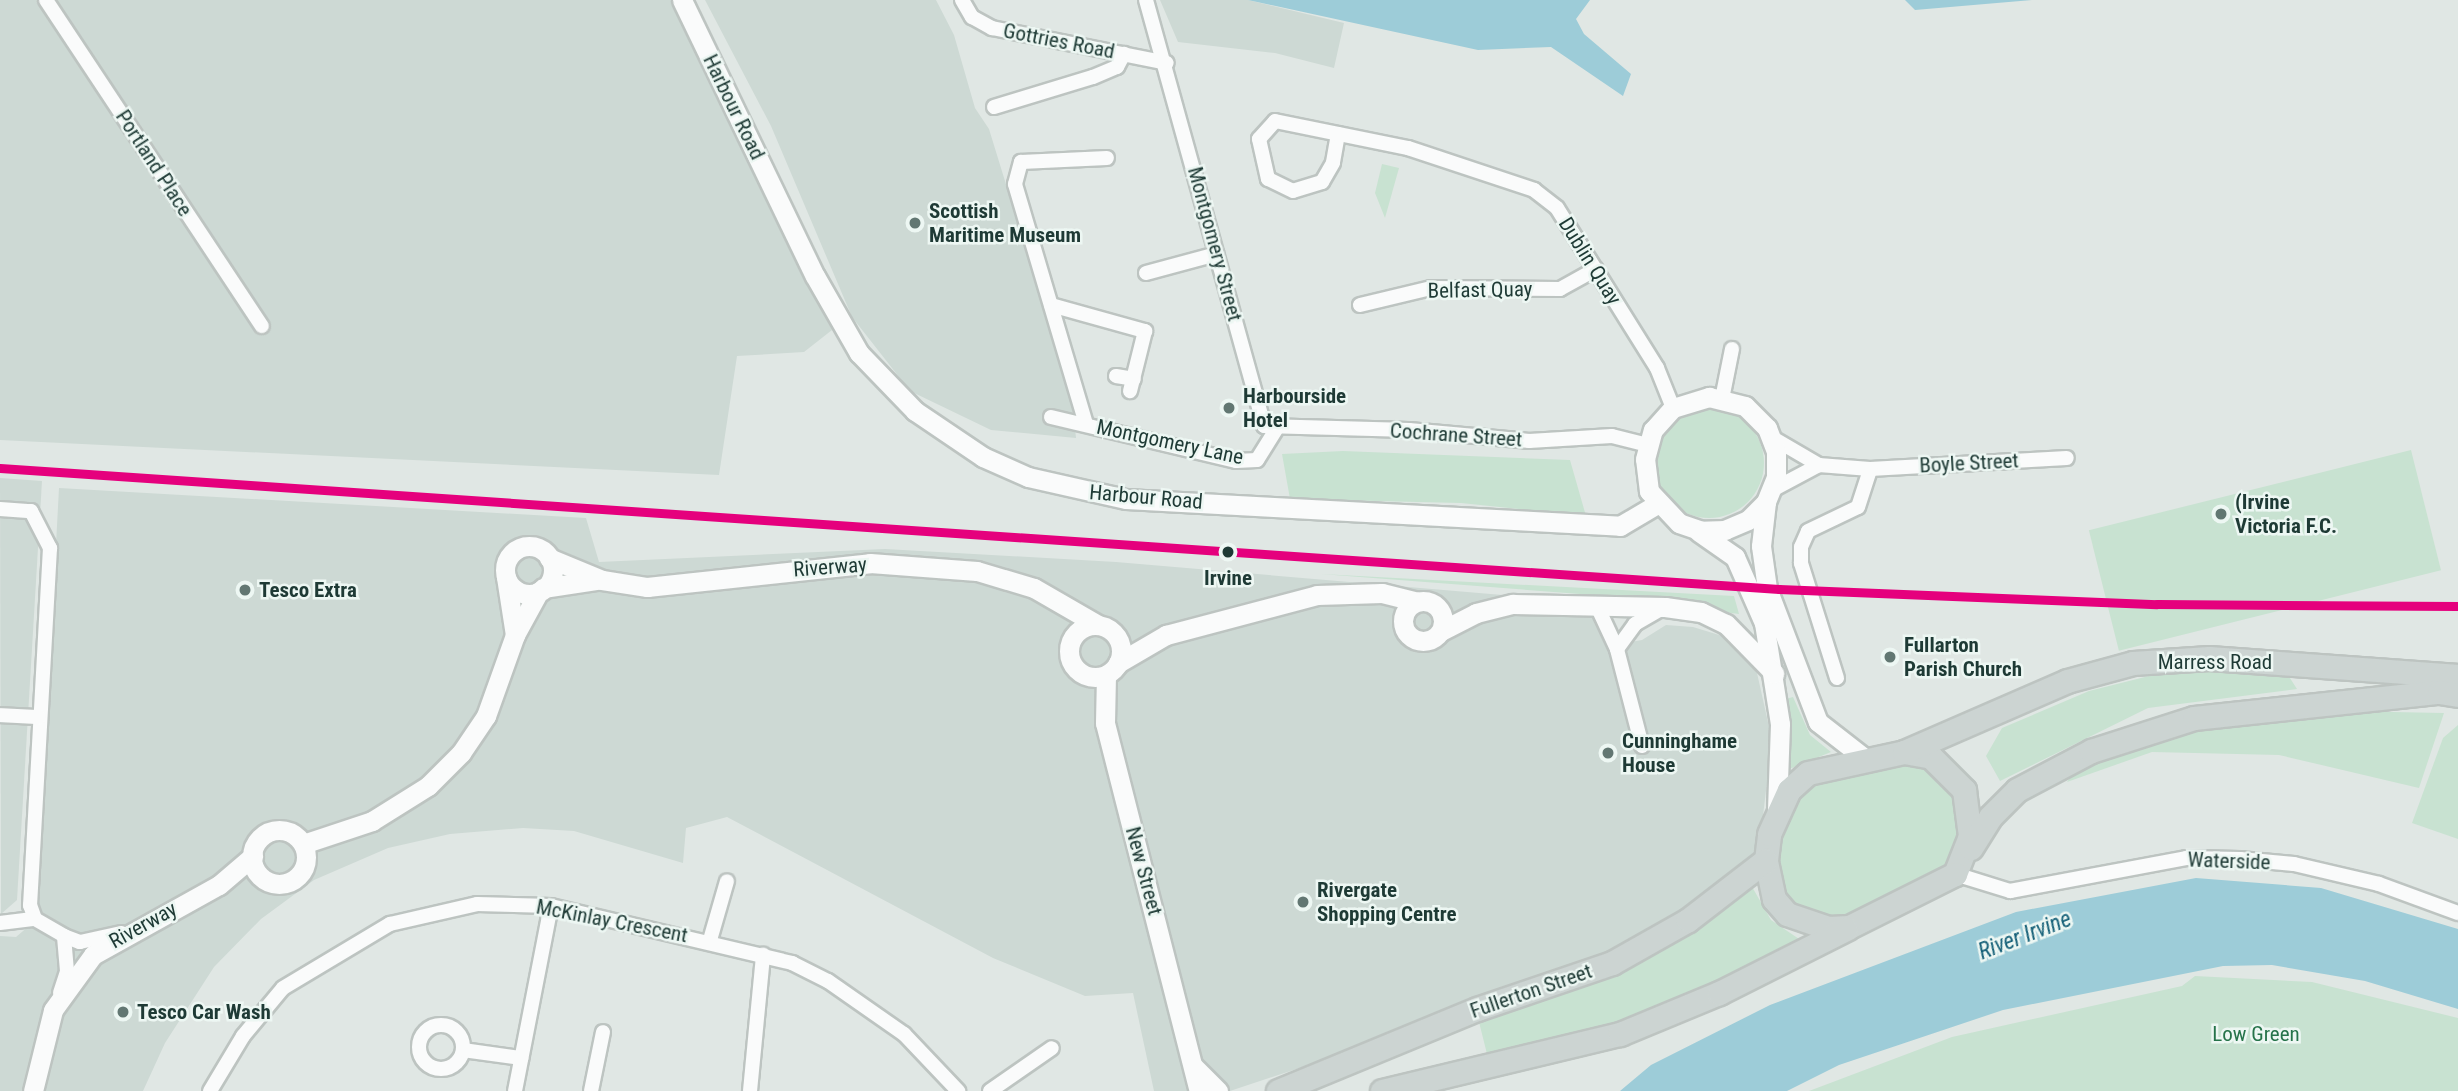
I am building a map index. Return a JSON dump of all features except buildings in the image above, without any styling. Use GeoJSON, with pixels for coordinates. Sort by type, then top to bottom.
{"type":"FeatureCollection","features":[{"type":"Feature","properties":{"kind":"main road","name":"Marress Road"},"geometry":{"type":"LineString","coordinates":[[1904,752],[2067,681],[2133,663],[2209,658],[2458,676]]}},
{"type":"Feature","properties":{"kind":"main road"},"geometry":{"type":"LineString","coordinates":[[1382,1091],[1620,1034],[1719,993],[1960,867],[1990,817],[2017,790],[2091,751],[2194,718],[2439,692],[2458,695]]}},
{"type":"Feature","properties":{"kind":"main road"},"geometry":{"type":"LineString","coordinates":[[1849,927],[1828,929],[1787,914],[1774,899],[1766,860],[1777,812],[1789,790],[1808,774],[1863,757],[1904,752],[1931,757],[1952,772],[1964,790],[1970,836],[1960,867]]}},
{"type":"Feature","properties":{"kind":"main road","name":"Fullerton Street"},"geometry":{"type":"LineString","coordinates":[[1278,1091],[1477,1009],[1612,963],[1688,920],[1766,860]]}},
{"type":"Feature","properties":{"kind":"street","name":"Portland Place"},"geometry":{"type":"LineString","coordinates":[[46,0],[262,326]]}},
{"type":"Feature","properties":{"kind":"street","name":"Harbour Road"},"geometry":{"type":"LineString","coordinates":[[682,0],[844,330],[915,411],[983,457],[1028,477],[1126,499],[1620,526],[1657,504]]}},
{"type":"Feature","properties":{"kind":"street","name":"Gottries Road"},"geometry":{"type":"LineString","coordinates":[[962,0],[972,17],[992,28],[1167,63]]}},
{"type":"Feature","properties":{"kind":"street","name":"Montgomery Street"},"geometry":{"type":"LineString","coordinates":[[1146,0],[1167,63],[1217,254],[1271,426]]}},
{"type":"Feature","properties":{"kind":"street"},"geometry":{"type":"LineString","coordinates":[[993,107],[1105,72],[1117,67],[1124,54]]}},
{"type":"Feature","properties":{"kind":"street","name":"Dublin Quay"},"geometry":{"type":"LineString","coordinates":[[1338,134],[1333,163],[1322,182],[1293,191],[1268,179],[1259,139],[1264,127],[1275,121],[1408,148],[1534,190],[1557,208],[1596,269],[1657,368],[1673,408]]}},
{"type":"Feature","properties":{"kind":"street","name":"Montgomery Lane"},"geometry":{"type":"LineString","coordinates":[[1086,425],[1015,184],[1021,162],[1107,158]]}},
{"type":"Feature","properties":{"kind":"street"},"geometry":{"type":"LineString","coordinates":[[1146,273],[1217,254]]}},
{"type":"Feature","properties":{"kind":"street","name":"Belfast Quay"},"geometry":{"type":"LineString","coordinates":[[1360,305],[1431,288],[1560,289],[1596,269]]}},
{"type":"Feature","properties":{"kind":"street"},"geometry":{"type":"LineString","coordinates":[[1051,305],[1145,331],[1132,385],[1116,376]]}},
{"type":"Feature","properties":{"kind":"street"},"geometry":{"type":"LineString","coordinates":[[1722,399],[1732,349]]}},
{"type":"Feature","properties":{"kind":"street"},"geometry":{"type":"LineString","coordinates":[[1777,812],[1780,724],[1764,623],[1735,557],[1657,504],[1645,476],[1647,445],[1673,408],[1698,398],[1722,399],[1751,411],[1771,437],[1776,451],[1761,546],[1767,588],[1818,722],[1863,757]]}},
{"type":"Feature","properties":{"kind":"street","name":"Montgomery Lane"},"geometry":{"type":"LineString","coordinates":[[1051,417],[1236,461],[1257,460],[1271,426]]}},
{"type":"Feature","properties":{"kind":"street","name":"Cochrane Street"},"geometry":{"type":"LineString","coordinates":[[1271,426],[1409,430],[1530,441],[1595,435],[1647,445]]}},
{"type":"Feature","properties":{"kind":"street"},"geometry":{"type":"LineString","coordinates":[[1694,529],[1725,530],[1748,520],[1769,496],[1819,465],[1771,437]]}},
{"type":"Feature","properties":{"kind":"street","name":"Boyle Street"},"geometry":{"type":"LineString","coordinates":[[1819,465],[1870,469],[2067,458]]}},
{"type":"Feature","properties":{"kind":"street"},"geometry":{"type":"LineString","coordinates":[[1837,678],[1801,563],[1801,547],[1808,531],[1858,507],[1870,469]]}},
{"type":"Feature","properties":{"kind":"street"},"geometry":{"type":"LineString","coordinates":[[0,509],[31,511],[50,548],[30,905],[35,919]]}},
{"type":"Feature","properties":{"kind":"street"},"geometry":{"type":"LineString","coordinates":[[305,850],[295,834],[276,830],[258,841],[253,856],[263,879],[290,882],[305,850],[372,821],[428,786],[461,753],[486,716],[515,635],[551,578],[549,558],[533,546],[519,548],[508,558],[506,578],[515,635]]}},
{"type":"Feature","properties":{"kind":"street","name":"Riverway"},"geometry":{"type":"LineString","coordinates":[[549,558],[602,580]]}},
{"type":"Feature","properties":{"kind":"street","name":"Riverway"},"geometry":{"type":"LineString","coordinates":[[541,590],[602,580],[682,585],[870,563],[977,571],[1034,588],[1106,629]]}},
{"type":"Feature","properties":{"kind":"street"},"geometry":{"type":"LineString","coordinates":[[506,578],[523,593],[541,590]]}},
{"type":"Feature","properties":{"kind":"street"},"geometry":{"type":"LineString","coordinates":[[1364,594],[1420,641],[1476,613],[1513,604],[1665,607],[1701,612],[1726,624],[1774,673]]}},
{"type":"Feature","properties":{"kind":"street"},"geometry":{"type":"LineString","coordinates":[[1053,601],[1073,636],[1069,657],[1077,670],[1091,677],[1112,669],[1151,641],[1317,595],[1364,594],[1417,601],[1439,608],[1441,631]]}},
{"type":"Feature","properties":{"kind":"street"},"geometry":{"type":"LineString","coordinates":[[1402,624],[1407,608],[1417,601]]}},
{"type":"Feature","properties":{"kind":"street"},"geometry":{"type":"LineString","coordinates":[[1597,606],[1617,649],[1642,746]]}},
{"type":"Feature","properties":{"kind":"street"},"geometry":{"type":"LineString","coordinates":[[1617,649],[1635,624],[1665,607]]}},
{"type":"Feature","properties":{"kind":"street"},"geometry":{"type":"LineString","coordinates":[[1073,636],[1106,629],[1151,641]]}},
{"type":"Feature","properties":{"kind":"street"},"geometry":{"type":"LineString","coordinates":[[1106,629],[1121,648],[1112,669]]}},
{"type":"Feature","properties":{"kind":"street","name":"New Street"},"geometry":{"type":"LineString","coordinates":[[1112,669],[1105,723],[1199,1091]]}},
{"type":"Feature","properties":{"kind":"street"},"geometry":{"type":"LineString","coordinates":[[0,715],[39,717]]}},
{"type":"Feature","properties":{"kind":"street","name":"Riverway"},"geometry":{"type":"LineString","coordinates":[[33,1091],[54,1010],[93,955],[128,931],[219,886],[253,856]]}},
{"type":"Feature","properties":{"kind":"street","name":"Waterside"},"geometry":{"type":"LineString","coordinates":[[1960,867],[2010,891],[2186,858],[2240,859],[2294,864],[2379,884],[2458,913]]}},
{"type":"Feature","properties":{"kind":"street","name":"Riverway"},"geometry":{"type":"LineString","coordinates":[[219,886],[263,879]]}},
{"type":"Feature","properties":{"kind":"street","name":"McKinlay Crescent"},"geometry":{"type":"LineString","coordinates":[[710,940],[727,881]]}},
{"type":"Feature","properties":{"kind":"street","name":"McKinlay Crescent"},"geometry":{"type":"LineString","coordinates":[[211,1091],[243,1036],[283,988],[332,955],[390,924],[477,904],[551,906],[710,940],[763,955],[828,981],[904,1034],[958,1091]]}},
{"type":"Feature","properties":{"kind":"street"},"geometry":{"type":"LineString","coordinates":[[515,1091],[551,906]]}},
{"type":"Feature","properties":{"kind":"street"},"geometry":{"type":"LineString","coordinates":[[0,923],[35,919],[64,936],[96,940],[128,931]]}},
{"type":"Feature","properties":{"kind":"street"},"geometry":{"type":"LineString","coordinates":[[54,1010],[68,971],[64,936]]}},
{"type":"Feature","properties":{"kind":"street"},"geometry":{"type":"LineString","coordinates":[[750,1091],[763,955]]}},
{"type":"Feature","properties":{"kind":"street"},"geometry":{"type":"LineString","coordinates":[[591,1091],[603,1032]]}},
{"type":"Feature","properties":{"kind":"street"},"geometry":{"type":"LineString","coordinates":[[990,1091],[1052,1048]]}},
{"type":"Feature","properties":{"kind":"street"},"geometry":{"type":"LineString","coordinates":[[463,1049],[522,1058]]}},
{"type":"Feature","properties":{"kind":"street"},"geometry":{"type":"LineString","coordinates":[[1193,1066],[1218,1091]]}},
{"type":"Feature","properties":{"kind":"shaded area"},"geometry":{"type":"Polygon","coordinates":[[[0,0],[677,0],[832,330],[804,352],[737,356],[719,475],[0,440],[0,0]]]}},
{"type":"Feature","properties":{"kind":"shaded area","name":"Scottish Maritime Museum"},"geometry":{"type":"Polygon","coordinates":[[[705,0],[936,0],[954,35],[975,108],[989,129],[1072,399],[1076,438],[991,430],[910,391],[852,317],[771,126],[705,0]]]}},
{"type":"Feature","properties":{"kind":"shaded area"},"geometry":{"type":"Polygon","coordinates":[[[1160,0],[1248,0],[1344,23],[1334,68],[1275,53],[1178,42],[1160,0]]]}},
{"type":"Feature","properties":{"kind":"shaded area"},"geometry":{"type":"Polygon","coordinates":[[[0,478],[42,481],[17,900],[1,914],[0,478]]]}},
{"type":"Feature","properties":{"kind":"shaded area"},"geometry":{"type":"Polygon","coordinates":[[[59,488],[586,518],[599,562],[885,549],[1116,562],[1548,599],[1595,614],[1608,646],[1642,640],[1666,625],[1693,627],[1729,638],[1757,673],[1772,740],[1760,841],[1739,877],[1631,950],[1514,997],[1230,1091],[1154,1091],[1133,993],[1085,996],[993,958],[727,817],[686,828],[683,863],[574,831],[523,828],[450,834],[388,848],[314,880],[261,919],[214,967],[165,1043],[143,1091],[0,1091],[0,936],[16,937],[36,920],[59,488]]]}},
{"type":"Feature","properties":{"kind":"green space"},"geometry":{"type":"Polygon","coordinates":[[[1382,164],[1399,168],[1385,218],[1375,193],[1382,164]]]}},
{"type":"Feature","properties":{"kind":"green space"},"geometry":{"type":"Polygon","coordinates":[[[1709,408],[1730,412],[1748,424],[1760,442],[1764,463],[1760,484],[1748,502],[1730,514],[1709,518],[1688,514],[1670,502],[1658,484],[1654,463],[1658,442],[1670,424],[1688,412],[1709,408]]]}},
{"type":"Feature","properties":{"kind":"green space"},"geometry":{"type":"Polygon","coordinates":[[[2411,450],[2441,570],[2119,651],[2089,530],[2411,450]]]}},
{"type":"Feature","properties":{"kind":"green space"},"geometry":{"type":"Polygon","coordinates":[[[1343,451],[1570,460],[1586,516],[1461,503],[1290,499],[1282,454],[1343,451]]]}},
{"type":"Feature","properties":{"kind":"green space"},"geometry":{"type":"Polygon","coordinates":[[[1321,574],[1734,596],[1739,614],[1593,595],[1321,574]]]}},
{"type":"Feature","properties":{"kind":"green space"},"geometry":{"type":"Polygon","coordinates":[[[2177,669],[2288,675],[2297,689],[2148,708],[2000,781],[1986,756],[2002,728],[2089,691],[2177,669]]]}},
{"type":"Feature","properties":{"kind":"green space"},"geometry":{"type":"Polygon","coordinates":[[[1793,697],[1810,735],[1831,752],[1782,772],[1782,700],[1793,697]]]}},
{"type":"Feature","properties":{"kind":"green space"},"geometry":{"type":"Polygon","coordinates":[[[2340,711],[2444,713],[2419,788],[2279,755],[2152,752],[2067,782],[2075,770],[2167,735],[2340,711]]]}},
{"type":"Feature","properties":{"kind":"green space"},"geometry":{"type":"Polygon","coordinates":[[[2458,725],[2458,839],[2412,823],[2443,738],[2458,725]]]}},
{"type":"Feature","properties":{"kind":"green space"},"geometry":{"type":"Polygon","coordinates":[[[1902,762],[1934,770],[1953,788],[1963,833],[1946,870],[1852,917],[1806,918],[1773,882],[1781,815],[1814,779],[1902,762]]]}},
{"type":"Feature","properties":{"kind":"green space"},"geometry":{"type":"Polygon","coordinates":[[[1751,885],[1771,920],[1805,943],[1620,1024],[1487,1054],[1477,1014],[1507,1007],[1751,885]]]}},
{"type":"Feature","properties":{"kind":"green space","name":"Low Green"},"geometry":{"type":"Polygon","coordinates":[[[2195,976],[2312,982],[2458,1018],[2458,1091],[1809,1091],[1952,1037],[2182,986],[2195,976]]]}},
{"type":"Feature","properties":{"kind":"water"},"geometry":{"type":"Polygon","coordinates":[[[1248,0],[1590,0],[1576,19],[1584,34],[1631,74],[1623,96],[1551,47],[1478,50],[1248,0]]]}},
{"type":"Feature","properties":{"kind":"water"},"geometry":{"type":"Polygon","coordinates":[[[1905,0],[2032,0],[1915,10],[1905,0]]]}},
{"type":"Feature","properties":{"kind":"water","name":"River Irvine"},"geometry":{"type":"Polygon","coordinates":[[[2196,878],[2321,888],[2458,929],[2458,1009],[2365,981],[2272,965],[2223,966],[2003,1010],[1839,1065],[1787,1091],[1620,1091],[1651,1065],[1770,1005],[2016,912],[2196,878]]]}},
{"type":"Feature","properties":{"kind":"transit line"},"geometry":{"type":"LineString","coordinates":[[0,468],[1779,589],[2157,604],[2458,606]]}},
{"type":"Feature","properties":{"kind":"place","name":"Scottish Maritime Museum"},"geometry":{"type":"Point","coordinates":[915,223]}},
{"type":"Feature","properties":{"kind":"place","name":"Harbourside Hotel"},"geometry":{"type":"Point","coordinates":[1229,408]}},
{"type":"Feature","properties":{"kind":"place","name":"(Irvine Victoria F.C."},"geometry":{"type":"Point","coordinates":[2221,514]}},
{"type":"Feature","properties":{"kind":"place","name":"Irvine"},"geometry":{"type":"Point","coordinates":[1228,552]}},
{"type":"Feature","properties":{"kind":"place","name":"Tesco Extra"},"geometry":{"type":"Point","coordinates":[245,590]}},
{"type":"Feature","properties":{"kind":"place","name":"Fullarton Parish Church"},"geometry":{"type":"Point","coordinates":[1890,657]}},
{"type":"Feature","properties":{"kind":"place","name":"Cunninghame House"},"geometry":{"type":"Point","coordinates":[1608,753]}},
{"type":"Feature","properties":{"kind":"place","name":"Rivergate Shopping Centre"},"geometry":{"type":"Point","coordinates":[1303,902]}},
{"type":"Feature","properties":{"kind":"place","name":"Tesco Car Wash"},"geometry":{"type":"Point","coordinates":[123,1012]}}]}
